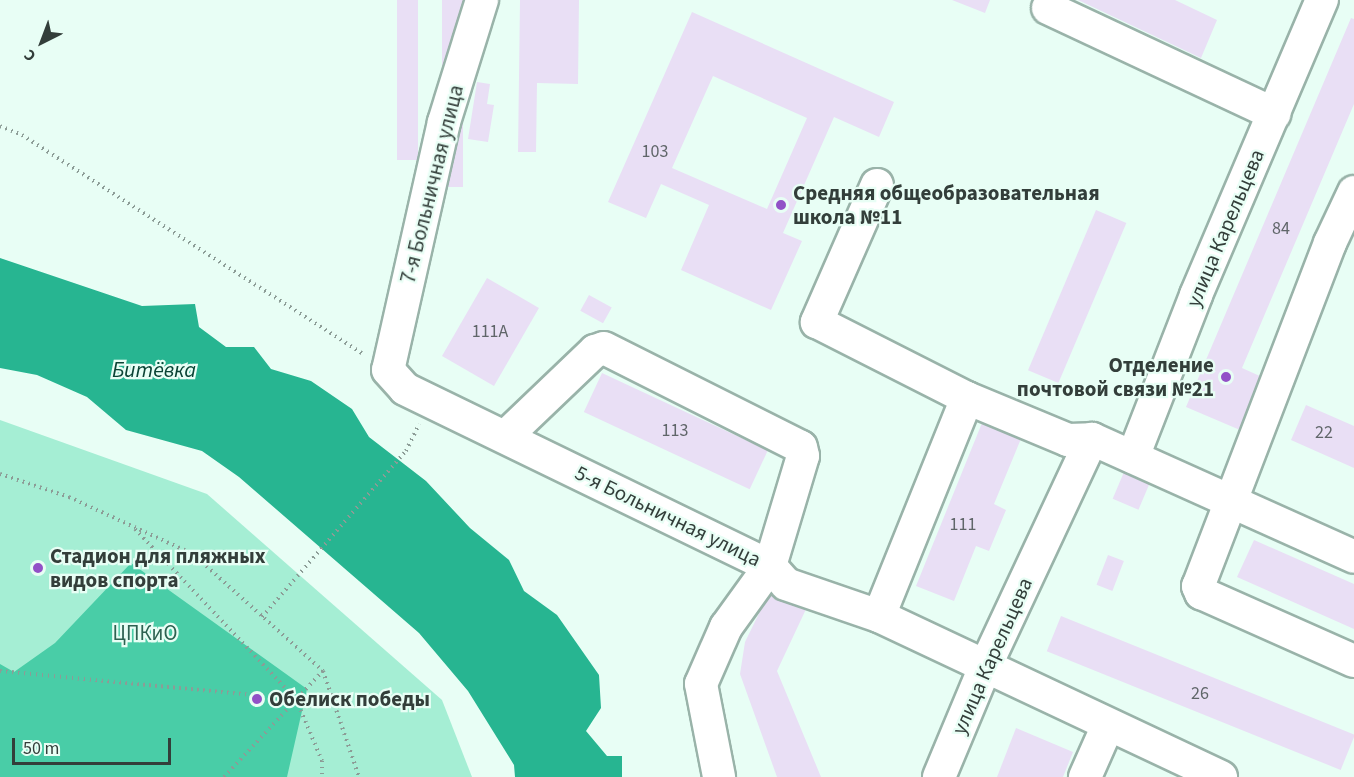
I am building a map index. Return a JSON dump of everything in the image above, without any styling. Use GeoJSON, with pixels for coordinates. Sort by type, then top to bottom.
{"type":"FeatureCollection","features":[{"type":"Feature","properties":{"kind":"street","name":"7-я Больничная улица"},"geometry":{"type":"LineString","coordinates":[[388,370],[444,122],[482,0]]}},
{"type":"Feature","properties":{"kind":"street","name":"улица Карельцева"},"geometry":{"type":"LineString","coordinates":[[1133,457],[1196,295],[1322,0]]}},
{"type":"Feature","properties":{"kind":"street"},"geometry":{"type":"LineString","coordinates":[[1048,9],[1274,114]]}},
{"type":"Feature","properties":{"kind":"street"},"geometry":{"type":"LineString","coordinates":[[877,185],[817,322],[967,398],[1068,440],[1092,439],[1354,557]]}},
{"type":"Feature","properties":{"kind":"street"},"geometry":{"type":"LineString","coordinates":[[1354,192],[1330,243],[1198,590],[1354,661]]}},
{"type":"Feature","properties":{"kind":"street"},"geometry":{"type":"LineString","coordinates":[[506,436],[595,351],[604,348],[801,447],[803,456],[770,566],[726,627],[701,684],[719,777]]}},
{"type":"Feature","properties":{"kind":"street","name":"5-я Больничная улица"},"geometry":{"type":"LineString","coordinates":[[388,370],[405,389],[770,566],[786,584],[879,616],[1108,725],[1171,767],[1221,777]]}},
{"type":"Feature","properties":{"kind":"street"},"geometry":{"type":"LineString","coordinates":[[879,616],[967,398]]}},
{"type":"Feature","properties":{"kind":"street","name":"улица Карельцева"},"geometry":{"type":"LineString","coordinates":[[939,777],[985,668],[1092,439]]}},
{"type":"Feature","properties":{"kind":"street"},"geometry":{"type":"LineString","coordinates":[[1085,777],[1108,725]]}},
{"type":"Feature","properties":{"kind":"path"},"geometry":{"type":"LineString","coordinates":[[0,126],[22,135],[388,370]]}},
{"type":"Feature","properties":{"kind":"path"},"geometry":{"type":"LineString","coordinates":[[262,617],[406,451]]}},
{"type":"Feature","properties":{"kind":"path"},"geometry":{"type":"LineString","coordinates":[[0,474],[69,496],[193,554],[323,671],[359,777]]}},
{"type":"Feature","properties":{"kind":"path"},"geometry":{"type":"LineString","coordinates":[[133,526],[297,699],[322,761],[321,777]]}},
{"type":"Feature","properties":{"kind":"path"},"geometry":{"type":"LineString","coordinates":[[0,671],[297,699]]}},
{"type":"Feature","properties":{"kind":"path"},"geometry":{"type":"LineString","coordinates":[[224,777],[323,671]]}},
{"type":"Feature","properties":{"kind":"green space","name":"ЦПКиО"},"geometry":{"type":"Polygon","coordinates":[[[0,420],[207,494],[442,700],[472,777],[0,777],[0,420]]]}},
{"type":"Feature","properties":{"kind":"green space"},"geometry":{"type":"Polygon","coordinates":[[[131,563],[307,689],[287,777],[0,777],[0,664],[14,672],[55,643],[131,563]]]}},
{"type":"Feature","properties":{"kind":"water","name":"Битёвка"},"geometry":{"type":"Polygon","coordinates":[[[0,258],[142,306],[195,304],[199,327],[226,347],[254,347],[271,369],[311,381],[352,409],[369,437],[426,481],[470,528],[509,560],[524,591],[557,615],[599,675],[601,708],[586,731],[607,756],[622,756],[622,777],[515,777],[514,765],[468,691],[419,633],[239,477],[202,451],[126,430],[87,397],[37,375],[0,368],[0,258]]]}},
{"type":"Feature","properties":{"kind":"building"},"geometry":{"type":"Polygon","coordinates":[[[397,0],[418,0],[418,160],[397,160],[397,0]]]}},
{"type":"Feature","properties":{"kind":"building"},"geometry":{"type":"Polygon","coordinates":[[[442,0],[463,0],[463,187],[442,187],[442,0]]]}},
{"type":"Feature","properties":{"kind":"building"},"geometry":{"type":"Polygon","coordinates":[[[520,0],[579,0],[578,84],[537,83],[536,152],[518,152],[520,0]]]}},
{"type":"Feature","properties":{"kind":"building"},"geometry":{"type":"Polygon","coordinates":[[[952,0],[990,0],[985,13],[952,0]]]}},
{"type":"Feature","properties":{"kind":"building"},"geometry":{"type":"Polygon","coordinates":[[[1078,0],[1175,0],[1217,20],[1201,58],[1078,0]]]}},
{"type":"Feature","properties":{"kind":"building"},"geometry":{"type":"Polygon","coordinates":[[[692,12],[894,102],[879,137],[834,117],[783,233],[802,241],[771,310],[681,270],[709,205],[661,184],[646,218],[608,202],[692,12]],[[713,76],[672,168],[767,209],[807,118],[713,76]]]}},
{"type":"Feature","properties":{"kind":"building"},"geometry":{"type":"Polygon","coordinates":[[[1351,18],[1354,19],[1354,104],[1242,368],[1262,377],[1240,430],[1186,407],[1351,18]]]}},
{"type":"Feature","properties":{"kind":"building"},"geometry":{"type":"Polygon","coordinates":[[[477,82],[490,84],[487,104],[494,105],[488,142],[468,139],[477,82]]]}},
{"type":"Feature","properties":{"kind":"building"},"geometry":{"type":"Polygon","coordinates":[[[1096,210],[1126,223],[1058,383],[1028,370],[1096,210]]]}},
{"type":"Feature","properties":{"kind":"building"},"geometry":{"type":"Polygon","coordinates":[[[487,278],[539,308],[494,386],[442,356],[487,278]]]}},
{"type":"Feature","properties":{"kind":"building"},"geometry":{"type":"Polygon","coordinates":[[[589,295],[612,308],[603,323],[580,311],[589,295]]]}},
{"type":"Feature","properties":{"kind":"building"},"geometry":{"type":"Polygon","coordinates":[[[602,373],[768,450],[750,489],[584,412],[602,373]]]}},
{"type":"Feature","properties":{"kind":"building"},"geometry":{"type":"Polygon","coordinates":[[[1306,405],[1354,426],[1354,468],[1291,440],[1306,405]]]}},
{"type":"Feature","properties":{"kind":"building"},"geometry":{"type":"Polygon","coordinates":[[[986,413],[1025,429],[994,504],[1006,510],[989,551],[976,546],[954,601],[916,586],[986,413]]]}},
{"type":"Feature","properties":{"kind":"building"},"geometry":{"type":"Polygon","coordinates":[[[1124,472],[1150,483],[1138,510],[1113,499],[1124,472]]]}},
{"type":"Feature","properties":{"kind":"building"},"geometry":{"type":"Polygon","coordinates":[[[1254,540],[1354,584],[1354,629],[1237,577],[1254,540]]]}},
{"type":"Feature","properties":{"kind":"building"},"geometry":{"type":"Polygon","coordinates":[[[1108,555],[1124,561],[1112,591],[1097,585],[1108,555]]]}},
{"type":"Feature","properties":{"kind":"building"},"geometry":{"type":"Polygon","coordinates":[[[771,589],[807,607],[777,671],[821,777],[777,777],[740,674],[745,642],[771,589]]]}},
{"type":"Feature","properties":{"kind":"building"},"geometry":{"type":"Polygon","coordinates":[[[1061,616],[1354,734],[1341,770],[1047,651],[1061,616]]]}},
{"type":"Feature","properties":{"kind":"building"},"geometry":{"type":"Polygon","coordinates":[[[1016,728],[1073,752],[1063,777],[997,777],[1016,728]]]}},
{"type":"Feature","properties":{"kind":"place","name":"Средняя общеобразовательная школа №11"},"geometry":{"type":"Point","coordinates":[781,205]}},
{"type":"Feature","properties":{"kind":"place","name":"Отделение почтовой связи №21"},"geometry":{"type":"Point","coordinates":[1226,377]}},
{"type":"Feature","properties":{"kind":"place","name":"Стадион для пляжных видов спорта"},"geometry":{"type":"Point","coordinates":[38,568]}},
{"type":"Feature","properties":{"kind":"place","name":"Обелиск победы"},"geometry":{"type":"Point","coordinates":[257,699]}}]}
